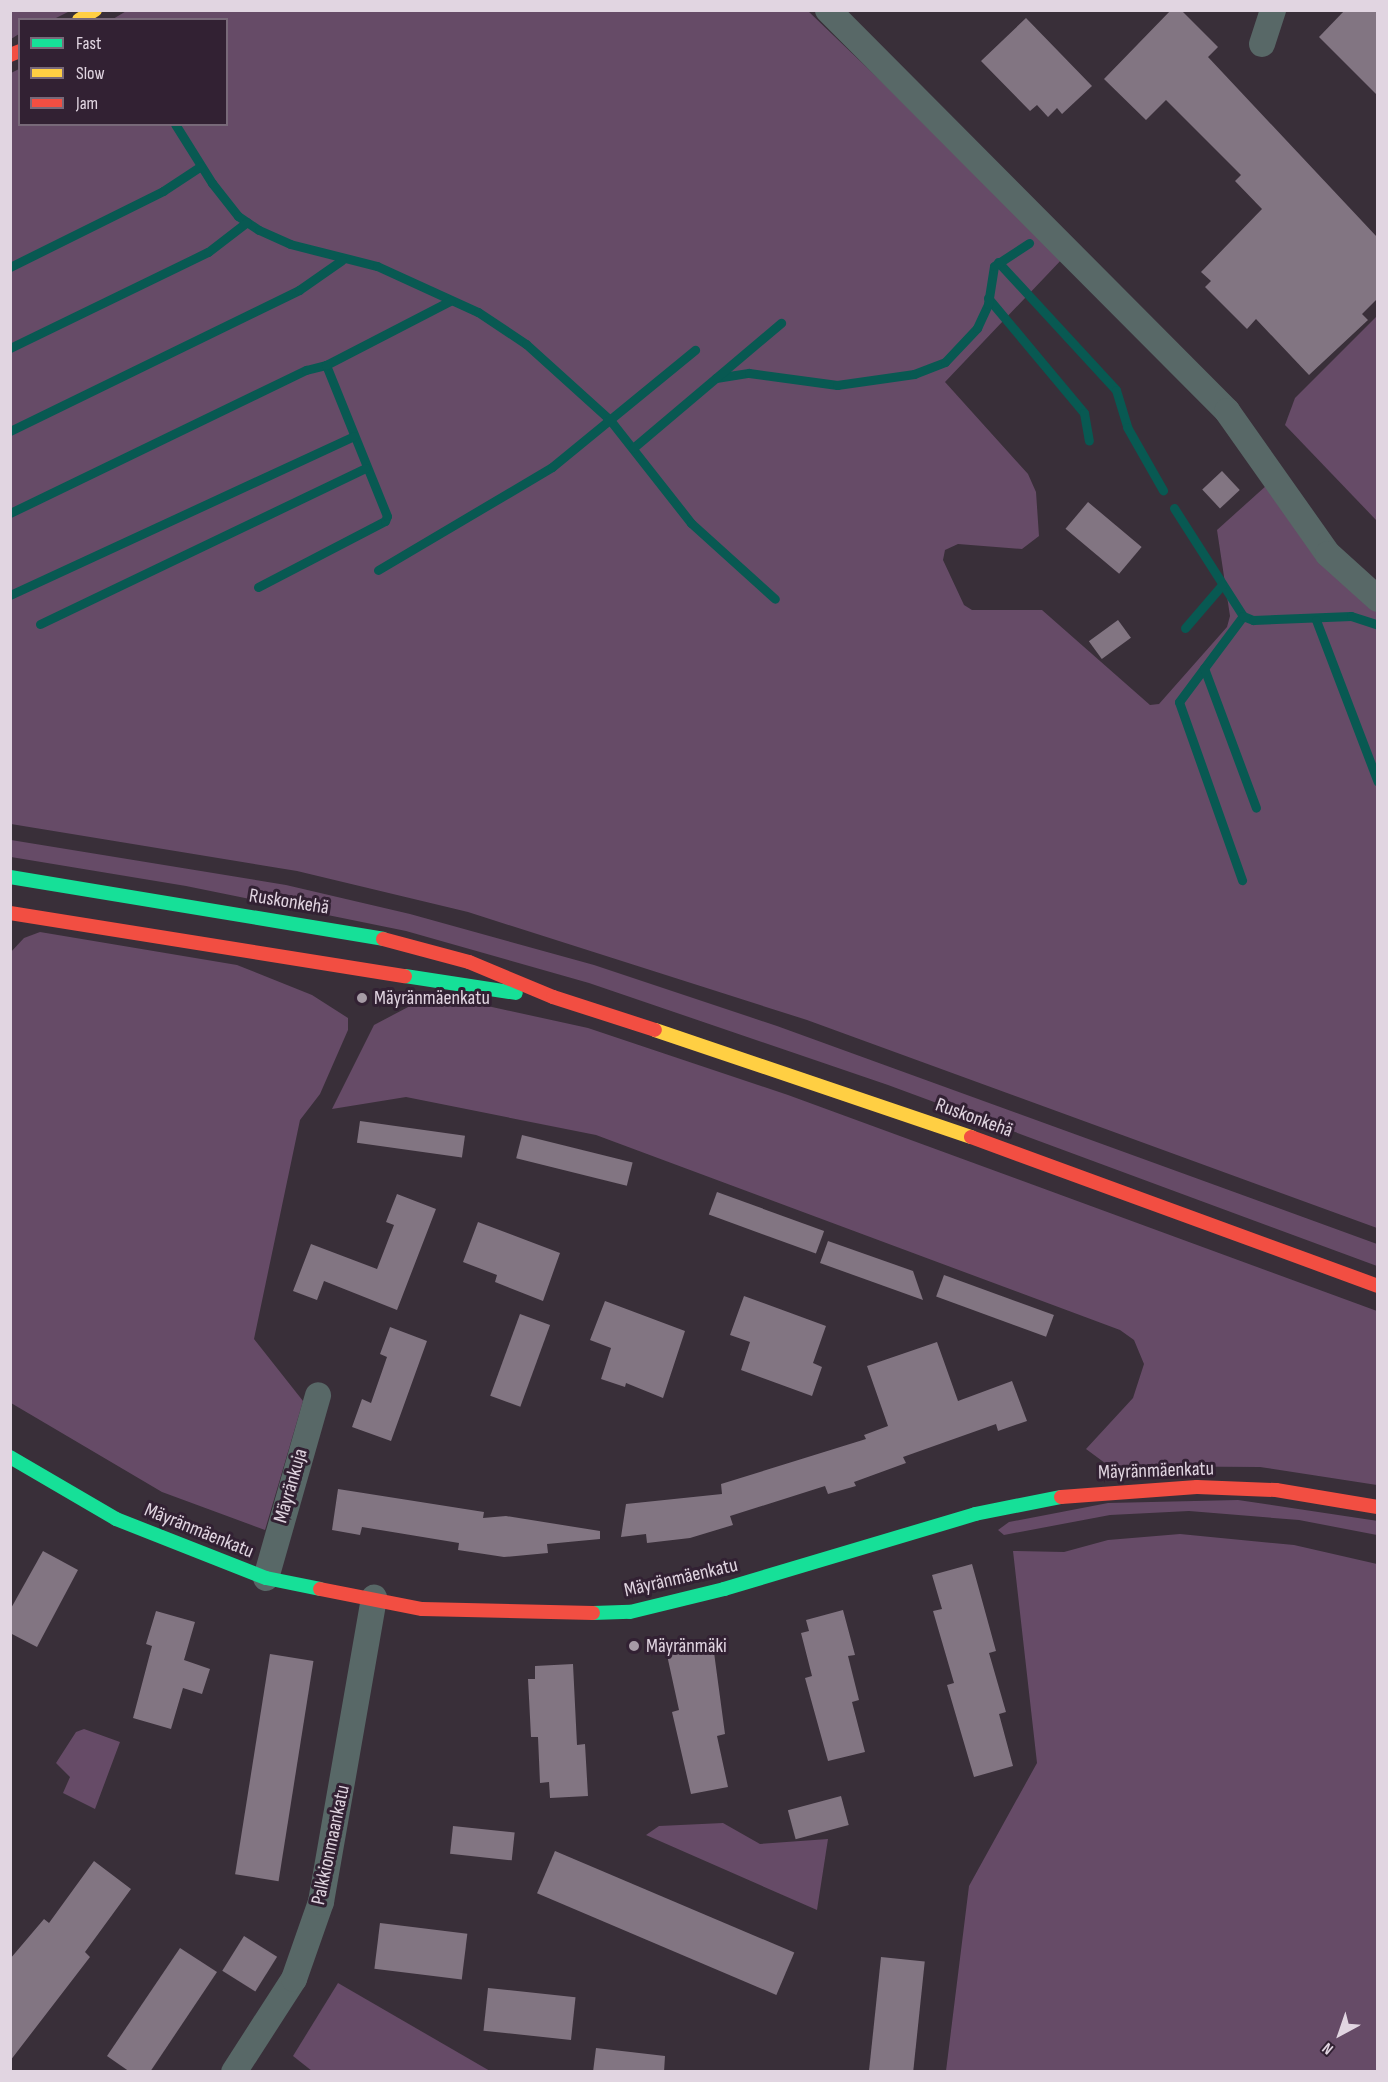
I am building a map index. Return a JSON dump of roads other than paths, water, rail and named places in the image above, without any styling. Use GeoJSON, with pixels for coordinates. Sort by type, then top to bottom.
{"type":"FeatureCollection","features":[{"type":"Feature","properties":{"kind":"main road"},"geometry":{"type":"LineString","coordinates":[[82,18],[95,10]]}},
{"type":"Feature","properties":{"kind":"main road","name":"Ruskonkehä"},"geometry":{"type":"LineString","coordinates":[[10,877],[363,934],[469,962],[553,997],[848,1092],[1377,1286]]}},
{"type":"Feature","properties":{"kind":"main road","name":"Ruskonkehä"},"geometry":{"type":"LineString","coordinates":[[10,913],[463,987],[553,997]]}},
{"type":"Feature","properties":{"kind":"main road","name":"Mäyränmäenkatu"},"geometry":{"type":"LineString","coordinates":[[10,1457],[116,1518],[266,1578],[447,1611],[536,1615],[630,1612],[724,1589],[975,1514],[1132,1488],[1276,1490],[1377,1507]]}},
{"type":"Feature","properties":{"kind":"street"},"geometry":{"type":"LineString","coordinates":[[828,10],[1227,411],[1328,554],[1377,600]]}},
{"type":"Feature","properties":{"kind":"street"},"geometry":{"type":"LineString","coordinates":[[1262,44],[1273,10]]}},
{"type":"Feature","properties":{"kind":"street","name":"Mäyränkuja"},"geometry":{"type":"LineString","coordinates":[[266,1578],[318,1395]]}},
{"type":"Feature","properties":{"kind":"street","name":"Palkkionmaankatu"},"geometry":{"type":"LineString","coordinates":[[234,2072],[294,1978],[321,1902],[374,1598]]}},
{"type":"Feature","properties":{"kind":"waterway"},"geometry":{"type":"LineString","coordinates":[[176,126],[212,183],[238,216],[259,230],[290,244],[377,266],[478,312],[526,344],[610,420],[691,523],[775,599]]}},
{"type":"Feature","properties":{"kind":"waterway"},"geometry":{"type":"LineString","coordinates":[[10,267],[163,191],[201,166]]}},
{"type":"Feature","properties":{"kind":"waterway"},"geometry":{"type":"LineString","coordinates":[[10,348],[208,252],[247,222]]}},
{"type":"Feature","properties":{"kind":"waterway"},"geometry":{"type":"LineString","coordinates":[[716,378],[749,373],[837,385],[914,374],[945,362],[977,328],[988,304],[994,266],[1029,243]]}},
{"type":"Feature","properties":{"kind":"waterway"},"geometry":{"type":"LineString","coordinates":[[10,431],[299,290],[342,260]]}},
{"type":"Feature","properties":{"kind":"waterway"},"geometry":{"type":"LineString","coordinates":[[998,262],[1116,390],[1127,427],[1163,490]]}},
{"type":"Feature","properties":{"kind":"waterway"},"geometry":{"type":"LineString","coordinates":[[988,298],[1084,413],[1089,441]]}},
{"type":"Feature","properties":{"kind":"waterway"},"geometry":{"type":"LineString","coordinates":[[258,587],[385,521],[387,516],[326,365],[450,301]]}},
{"type":"Feature","properties":{"kind":"waterway"},"geometry":{"type":"LineString","coordinates":[[633,448],[781,323]]}},
{"type":"Feature","properties":{"kind":"waterway"},"geometry":{"type":"LineString","coordinates":[[378,570],[552,467],[695,350]]}},
{"type":"Feature","properties":{"kind":"waterway"},"geometry":{"type":"LineString","coordinates":[[10,513],[306,370],[326,365]]}},
{"type":"Feature","properties":{"kind":"waterway"},"geometry":{"type":"LineString","coordinates":[[10,595],[354,436]]}},
{"type":"Feature","properties":{"kind":"waterway"},"geometry":{"type":"LineString","coordinates":[[40,624],[366,468]]}},
{"type":"Feature","properties":{"kind":"waterway"},"geometry":{"type":"LineString","coordinates":[[1174,508],[1243,616],[1179,702],[1242,880]]}},
{"type":"Feature","properties":{"kind":"waterway"},"geometry":{"type":"LineString","coordinates":[[1185,628],[1222,585]]}},
{"type":"Feature","properties":{"kind":"waterway"},"geometry":{"type":"LineString","coordinates":[[1243,616],[1253,620],[1351,616],[1378,625]]}},
{"type":"Feature","properties":{"kind":"waterway"},"geometry":{"type":"LineString","coordinates":[[1316,620],[1378,782]]}},
{"type":"Feature","properties":{"kind":"waterway"},"geometry":{"type":"LineString","coordinates":[[1204,668],[1256,808]]}},
{"type":"Feature","properties":{"kind":"place","name":"Mäyränmäenkatu"},"geometry":{"type":"Point","coordinates":[362,998]}},
{"type":"Feature","properties":{"kind":"place","name":"Mäyränmäki"},"geometry":{"type":"Point","coordinates":[634,1646]}}]}
